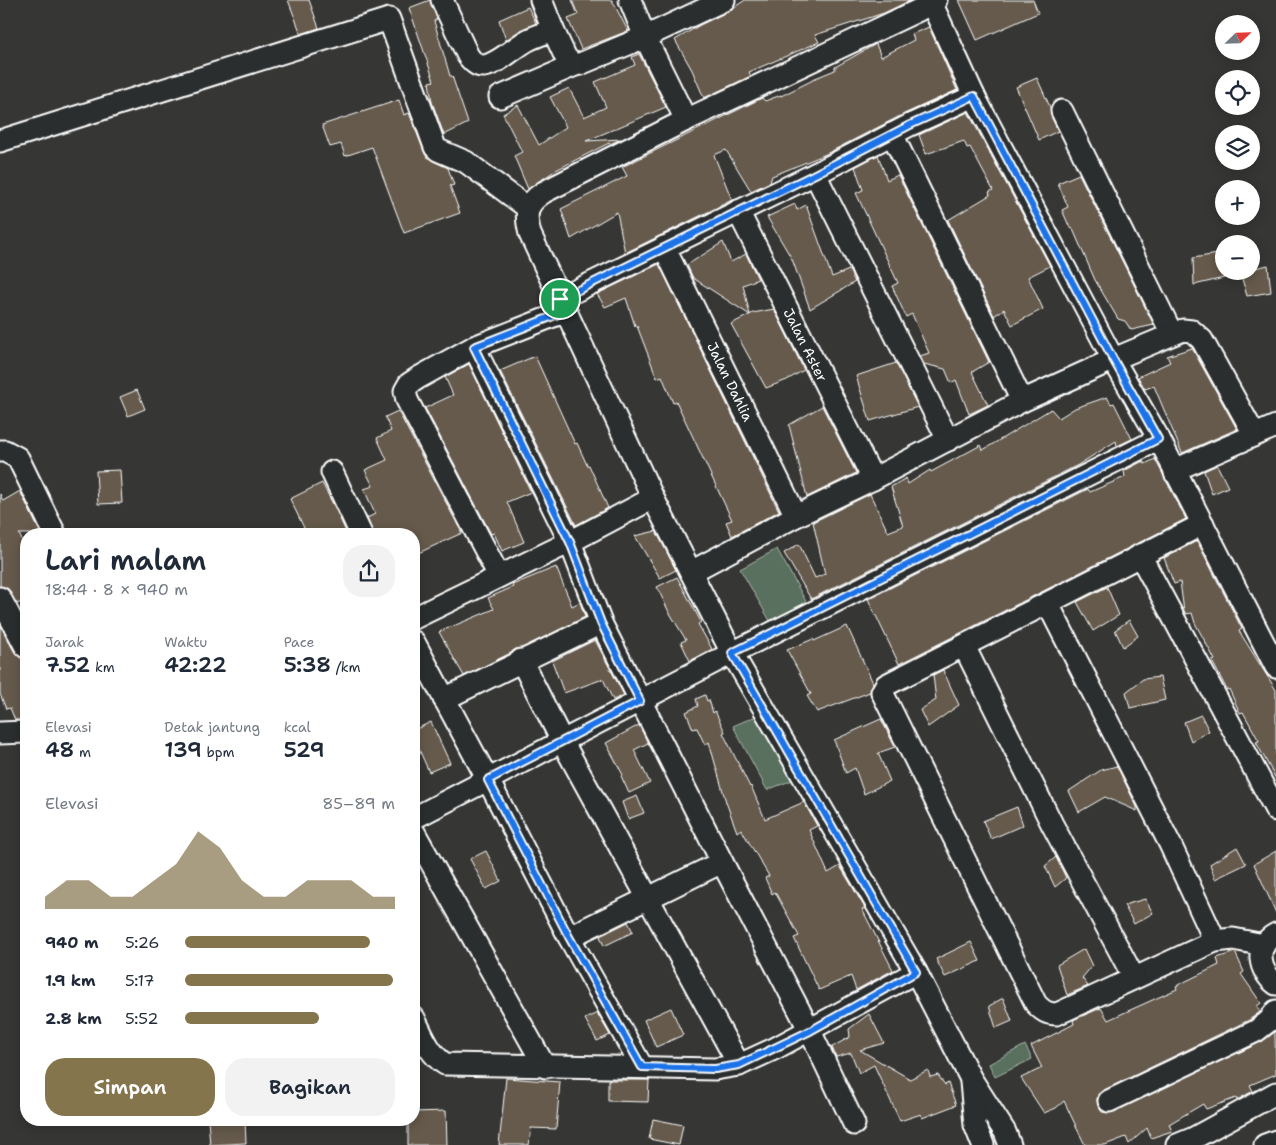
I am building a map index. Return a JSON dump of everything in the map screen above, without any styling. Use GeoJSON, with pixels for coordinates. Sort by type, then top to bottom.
{"type":"FeatureCollection","features":[{"type":"Feature","properties":{"kind":"street"},"geometry":{"type":"LineString","coordinates":[[442,0],[468,56],[478,65],[484,66],[492,63],[528,40],[553,30]]}},
{"type":"Feature","properties":{"kind":"street"},"geometry":{"type":"LineString","coordinates":[[541,0],[566,58],[575,65]]}},
{"type":"Feature","properties":{"kind":"street"},"geometry":{"type":"LineString","coordinates":[[630,0],[645,37],[686,120]]}},
{"type":"Feature","properties":{"kind":"street"},"geometry":{"type":"LineString","coordinates":[[500,97],[575,65],[590,62],[722,1]]}},
{"type":"Feature","properties":{"kind":"street"},"geometry":{"type":"LineString","coordinates":[[1010,1145],[1005,1132],[971,1079],[916,972],[732,653],[653,498],[530,234],[526,220],[528,208],[534,199],[544,192],[686,120],[919,10],[932,1],[974,96],[1113,359],[1158,439],[1276,666]]}},
{"type":"Feature","properties":{"kind":"street"},"geometry":{"type":"LineString","coordinates":[[0,141],[389,20],[435,147],[466,162],[528,208]]}},
{"type":"Feature","properties":{"kind":"street"},"geometry":{"type":"LineString","coordinates":[[499,576],[406,395],[405,391],[410,384],[474,347],[563,305],[664,247],[815,174],[892,134],[974,96]]}},
{"type":"Feature","properties":{"kind":"street"},"geometry":{"type":"LineString","coordinates":[[1062,111],[1172,334]]}},
{"type":"Feature","properties":{"kind":"street"},"geometry":{"type":"LineString","coordinates":[[892,134],[1022,401]]}},
{"type":"Feature","properties":{"kind":"street"},"geometry":{"type":"LineString","coordinates":[[815,174],[948,440]]}},
{"type":"Feature","properties":{"kind":"street","name":"Jalan Aster"},"geometry":{"type":"LineString","coordinates":[[738,211],[873,480]]}},
{"type":"Feature","properties":{"kind":"street","name":"Jalan Dahlia"},"geometry":{"type":"LineString","coordinates":[[664,247],[796,516]]}},
{"type":"Feature","properties":{"kind":"street"},"geometry":{"type":"LineString","coordinates":[[692,572],[796,516],[873,480],[1022,401],[1113,359],[1183,330],[1192,331],[1197,335],[1254,434]]}},
{"type":"Feature","properties":{"kind":"street"},"geometry":{"type":"LineString","coordinates":[[474,347],[570,542],[601,623],[810,1031],[854,1124]]}},
{"type":"Feature","properties":{"kind":"street"},"geometry":{"type":"LineString","coordinates":[[1175,473],[1184,466],[1276,426]]}},
{"type":"Feature","properties":{"kind":"street"},"geometry":{"type":"LineString","coordinates":[[420,815],[732,653],[1158,439]]}},
{"type":"Feature","properties":{"kind":"street"},"geometry":{"type":"LineString","coordinates":[[0,451],[5,451],[18,458],[52,528]]}},
{"type":"Feature","properties":{"kind":"street"},"geometry":{"type":"LineString","coordinates":[[332,472],[358,528]]}},
{"type":"Feature","properties":{"kind":"street"},"geometry":{"type":"LineString","coordinates":[[420,615],[570,542],[653,498]]}},
{"type":"Feature","properties":{"kind":"street"},"geometry":{"type":"LineString","coordinates":[[1203,524],[886,685],[882,692],[1013,960],[1036,1004],[1049,1014],[1057,1014],[1215,941],[1270,939],[1261,956],[1262,967],[1267,978],[1276,984]]}},
{"type":"Feature","properties":{"kind":"street"},"geometry":{"type":"LineString","coordinates":[[1140,555],[1276,810]]}},
{"type":"Feature","properties":{"kind":"street"},"geometry":{"type":"LineString","coordinates":[[0,598],[20,636]]}},
{"type":"Feature","properties":{"kind":"street"},"geometry":{"type":"LineString","coordinates":[[1048,604],[1170,844],[1215,941]]}},
{"type":"Feature","properties":{"kind":"street"},"geometry":{"type":"LineString","coordinates":[[444,699],[521,660],[601,623]]}},
{"type":"Feature","properties":{"kind":"street"},"geometry":{"type":"LineString","coordinates":[[964,646],[1052,824],[1134,978]]}},
{"type":"Feature","properties":{"kind":"street"},"geometry":{"type":"LineString","coordinates":[[420,653],[569,937],[642,1067]]}},
{"type":"Feature","properties":{"kind":"street"},"geometry":{"type":"LineString","coordinates":[[521,660],[562,741],[739,1065]]}},
{"type":"Feature","properties":{"kind":"street"},"geometry":{"type":"LineString","coordinates":[[0,733],[20,732]]}},
{"type":"Feature","properties":{"kind":"street"},"geometry":{"type":"LineString","coordinates":[[420,843],[545,1067]]}},
{"type":"Feature","properties":{"kind":"street"},"geometry":{"type":"LineString","coordinates":[[569,937],[722,862]]}},
{"type":"Feature","properties":{"kind":"street"},"geometry":{"type":"LineString","coordinates":[[420,1030],[432,1053],[445,1064],[715,1069],[739,1065],[810,1031],[916,972]]}},
{"type":"Feature","properties":{"kind":"street"},"geometry":{"type":"LineString","coordinates":[[1109,1101],[1256,1031],[1269,1021],[1276,1011]]}},
{"type":"Feature","properties":{"kind":"street"},"geometry":{"type":"LineString","coordinates":[[971,1079],[975,1125],[983,1145]]}},
{"type":"Feature","properties":{"kind":"street"},"geometry":{"type":"LineString","coordinates":[[1177,1145],[1194,1138],[1276,1094]]}},
{"type":"Feature","properties":{"kind":"street"},"geometry":{"type":"LineString","coordinates":[[1266,1145],[1276,1141]]}},
{"type":"Feature","properties":{"kind":"green space"},"geometry":{"type":"Polygon","coordinates":[[[777,549],[809,607],[773,626],[740,569],[777,549]]]}},
{"type":"Feature","properties":{"kind":"green space"},"geometry":{"type":"Polygon","coordinates":[[[770,710],[803,776],[767,790],[733,726],[770,710]]]}},
{"type":"Feature","properties":{"kind":"green space"},"geometry":{"type":"Polygon","coordinates":[[[1025,1045],[1032,1059],[995,1077],[989,1064],[1025,1045]]]}},
{"type":"Feature","properties":{"kind":"building"},"geometry":{"type":"Polygon","coordinates":[[[288,0],[309,0],[319,28],[301,34],[288,0]]]}},
{"type":"Feature","properties":{"kind":"building"},"geometry":{"type":"Polygon","coordinates":[[[430,0],[437,19],[434,21],[450,76],[452,76],[468,123],[444,135],[432,102],[429,82],[434,81],[409,8],[430,0]]]}},
{"type":"Feature","properties":{"kind":"building"},"geometry":{"type":"Polygon","coordinates":[[[572,0],[612,0],[628,31],[581,49],[568,19],[578,15],[572,0]]]}},
{"type":"Feature","properties":{"kind":"building"},"geometry":{"type":"Polygon","coordinates":[[[745,0],[911,0],[884,13],[815,35],[819,42],[749,72],[751,76],[704,98],[692,70],[675,40],[729,11],[745,0]]]}},
{"type":"Feature","properties":{"kind":"building"},"geometry":{"type":"Polygon","coordinates":[[[959,0],[1033,0],[1038,13],[977,40],[959,0]]]}},
{"type":"Feature","properties":{"kind":"building"},"geometry":{"type":"Polygon","coordinates":[[[528,7],[536,23],[522,29],[506,40],[499,20],[528,7]]]}},
{"type":"Feature","properties":{"kind":"building"},"geometry":{"type":"Polygon","coordinates":[[[929,27],[957,90],[904,114],[826,154],[772,176],[770,182],[751,191],[726,150],[714,155],[732,200],[625,253],[617,212],[571,239],[561,209],[627,176],[622,167],[762,98],[765,101],[781,96],[835,70],[835,67],[876,44],[881,57],[914,40],[912,34],[929,27]]]}},
{"type":"Feature","properties":{"kind":"building"},"geometry":{"type":"Polygon","coordinates":[[[639,54],[666,107],[586,141],[621,139],[609,143],[556,170],[528,189],[514,156],[522,152],[503,114],[518,105],[539,145],[566,127],[550,97],[569,88],[584,117],[606,107],[595,82],[635,65],[632,57],[639,54]]]}},
{"type":"Feature","properties":{"kind":"building"},"geometry":{"type":"Polygon","coordinates":[[[1037,78],[1058,131],[1039,140],[1016,87],[1037,78]]]}},
{"type":"Feature","properties":{"kind":"building"},"geometry":{"type":"Polygon","coordinates":[[[399,100],[404,115],[409,113],[426,156],[448,168],[454,185],[450,186],[460,213],[404,233],[372,147],[345,156],[341,144],[330,147],[322,125],[399,100]]]}},
{"type":"Feature","properties":{"kind":"building"},"geometry":{"type":"Polygon","coordinates":[[[968,112],[1050,266],[1028,277],[1043,309],[1012,325],[1004,309],[994,316],[948,220],[990,195],[989,192],[993,190],[970,147],[967,148],[964,141],[926,154],[919,135],[968,112]]]}},
{"type":"Feature","properties":{"kind":"building"},"geometry":{"type":"Polygon","coordinates":[[[878,155],[887,180],[898,175],[989,362],[972,372],[988,405],[969,414],[956,380],[951,383],[945,369],[924,364],[920,356],[929,353],[912,314],[906,317],[892,286],[898,283],[856,193],[863,190],[855,167],[878,155]]]}},
{"type":"Feature","properties":{"kind":"building"},"geometry":{"type":"Polygon","coordinates":[[[1079,174],[1154,325],[1131,330],[1125,321],[1118,319],[1095,280],[1072,227],[1070,228],[1062,210],[1068,207],[1058,183],[1079,174]]]}},
{"type":"Feature","properties":{"kind":"building"},"geometry":{"type":"Polygon","coordinates":[[[795,204],[797,210],[806,205],[832,277],[849,270],[855,282],[810,309],[792,259],[767,217],[795,204]]]}},
{"type":"Feature","properties":{"kind":"building"},"geometry":{"type":"Polygon","coordinates":[[[723,242],[731,262],[746,254],[758,279],[743,285],[750,315],[693,278],[687,265],[723,242]]]}},
{"type":"Feature","properties":{"kind":"building"},"geometry":{"type":"Polygon","coordinates":[[[1215,254],[1215,280],[1194,285],[1193,258],[1215,254]]]}},
{"type":"Feature","properties":{"kind":"building"},"geometry":{"type":"Polygon","coordinates":[[[659,264],[779,511],[732,536],[726,522],[732,520],[676,401],[673,403],[662,376],[657,378],[637,326],[635,326],[626,298],[605,307],[597,294],[659,264]]]}},
{"type":"Feature","properties":{"kind":"building"},"geometry":{"type":"Polygon","coordinates":[[[1268,265],[1271,292],[1247,296],[1242,280],[1260,280],[1260,267],[1268,265]]]}},
{"type":"Feature","properties":{"kind":"building"},"geometry":{"type":"Polygon","coordinates":[[[774,309],[804,370],[787,380],[766,388],[731,324],[753,313],[774,309]]]}},
{"type":"Feature","properties":{"kind":"building"},"geometry":{"type":"Polygon","coordinates":[[[1192,348],[1237,429],[1182,453],[1154,386],[1145,389],[1138,377],[1170,362],[1167,356],[1192,348]]]}},
{"type":"Feature","properties":{"kind":"building"},"geometry":{"type":"Polygon","coordinates":[[[535,356],[575,444],[577,443],[587,465],[589,465],[608,508],[576,525],[500,371],[535,356]]]}},
{"type":"Feature","properties":{"kind":"building"},"geometry":{"type":"Polygon","coordinates":[[[896,363],[918,407],[870,421],[856,376],[896,363]]]}},
{"type":"Feature","properties":{"kind":"building"},"geometry":{"type":"Polygon","coordinates":[[[469,364],[531,492],[507,502],[524,542],[502,551],[494,533],[491,534],[425,408],[453,395],[445,377],[469,364]]]}},
{"type":"Feature","properties":{"kind":"building"},"geometry":{"type":"Polygon","coordinates":[[[137,390],[145,409],[128,416],[120,397],[137,390]]]}},
{"type":"Feature","properties":{"kind":"building"},"geometry":{"type":"Polygon","coordinates":[[[1107,397],[1111,404],[1114,403],[1132,439],[1117,446],[1116,441],[1078,465],[811,599],[784,553],[799,544],[815,578],[825,574],[813,522],[870,494],[888,532],[903,526],[891,487],[906,478],[908,484],[930,470],[931,472],[981,445],[983,450],[1051,409],[1059,418],[1075,408],[1107,397]]]}},
{"type":"Feature","properties":{"kind":"building"},"geometry":{"type":"Polygon","coordinates":[[[822,406],[856,473],[807,497],[789,425],[822,406]]]}},
{"type":"Feature","properties":{"kind":"building"},"geometry":{"type":"Polygon","coordinates":[[[398,411],[462,533],[420,552],[420,528],[371,528],[367,518],[375,514],[364,489],[373,486],[365,470],[387,460],[377,438],[391,431],[385,417],[398,411]]]}},
{"type":"Feature","properties":{"kind":"building"},"geometry":{"type":"Polygon","coordinates":[[[1155,459],[1186,519],[899,664],[868,599],[1088,489],[1090,492],[1125,477],[1124,471],[1143,461],[1145,464],[1155,459]]]}},
{"type":"Feature","properties":{"kind":"building"},"geometry":{"type":"Polygon","coordinates":[[[1217,465],[1228,487],[1212,494],[1204,471],[1217,465]]]}},
{"type":"Feature","properties":{"kind":"building"},"geometry":{"type":"Polygon","coordinates":[[[120,470],[122,503],[98,504],[96,471],[120,470]]]}},
{"type":"Feature","properties":{"kind":"building"},"geometry":{"type":"Polygon","coordinates":[[[322,483],[344,528],[304,528],[290,499],[322,483]]]}},
{"type":"Feature","properties":{"kind":"building"},"geometry":{"type":"Polygon","coordinates":[[[20,491],[38,528],[20,528],[20,603],[17,604],[7,588],[0,586],[0,494],[3,501],[20,491]]]}},
{"type":"Feature","properties":{"kind":"building"},"geometry":{"type":"Polygon","coordinates":[[[656,531],[676,570],[660,578],[635,536],[656,531]]]}},
{"type":"Feature","properties":{"kind":"building"},"geometry":{"type":"Polygon","coordinates":[[[1197,541],[1242,629],[1239,631],[1276,690],[1276,779],[1256,742],[1259,741],[1243,712],[1240,713],[1229,689],[1227,690],[1212,661],[1215,660],[1195,623],[1192,613],[1186,614],[1184,611],[1180,582],[1174,584],[1164,558],[1197,541]]]}},
{"type":"Feature","properties":{"kind":"building"},"geometry":{"type":"Polygon","coordinates":[[[556,567],[572,606],[580,602],[585,617],[464,676],[439,632],[494,609],[488,598],[513,587],[512,585],[556,567]]]}},
{"type":"Feature","properties":{"kind":"building"},"geometry":{"type":"Polygon","coordinates":[[[677,577],[701,622],[698,624],[712,649],[690,661],[681,642],[686,640],[657,587],[677,577]]]}},
{"type":"Feature","properties":{"kind":"building"},"geometry":{"type":"Polygon","coordinates":[[[1107,587],[1119,615],[1093,631],[1077,602],[1107,587]]]}},
{"type":"Feature","properties":{"kind":"building"},"geometry":{"type":"Polygon","coordinates":[[[1129,620],[1138,636],[1123,647],[1115,630],[1129,620]]]}},
{"type":"Feature","properties":{"kind":"building"},"geometry":{"type":"Polygon","coordinates":[[[0,625],[15,653],[20,657],[20,720],[15,720],[10,708],[6,709],[0,694],[0,625]]]}},
{"type":"Feature","properties":{"kind":"building"},"geometry":{"type":"Polygon","coordinates":[[[847,626],[873,683],[870,692],[817,712],[807,696],[811,694],[787,650],[813,639],[814,641],[847,626]]]}},
{"type":"Feature","properties":{"kind":"building"},"geometry":{"type":"Polygon","coordinates":[[[595,640],[624,695],[613,700],[603,679],[564,693],[552,661],[595,640]]]}},
{"type":"Feature","properties":{"kind":"building"},"geometry":{"type":"Polygon","coordinates":[[[943,670],[959,705],[928,727],[920,710],[936,700],[933,675],[943,670]]]}},
{"type":"Feature","properties":{"kind":"building"},"geometry":{"type":"Polygon","coordinates":[[[1160,677],[1165,700],[1130,708],[1126,692],[1143,679],[1160,677]]]}},
{"type":"Feature","properties":{"kind":"building"},"geometry":{"type":"Polygon","coordinates":[[[705,695],[707,701],[709,700],[713,713],[715,711],[725,732],[723,733],[751,786],[765,819],[804,802],[817,826],[809,830],[828,873],[840,866],[865,908],[862,909],[893,970],[856,990],[851,976],[819,990],[794,938],[799,936],[775,892],[772,894],[765,878],[769,876],[741,829],[737,832],[726,802],[709,742],[705,745],[697,728],[693,729],[686,712],[698,706],[696,699],[705,695]]]}},
{"type":"Feature","properties":{"kind":"building"},"geometry":{"type":"Polygon","coordinates":[[[1201,715],[1209,731],[1191,741],[1184,722],[1201,715]]]}},
{"type":"Feature","properties":{"kind":"building"},"geometry":{"type":"Polygon","coordinates":[[[881,719],[895,747],[878,753],[890,781],[864,794],[855,768],[846,773],[834,740],[881,719]]]}},
{"type":"Feature","properties":{"kind":"building"},"geometry":{"type":"Polygon","coordinates":[[[431,722],[450,763],[429,772],[420,752],[420,727],[431,722]]]}},
{"type":"Feature","properties":{"kind":"building"},"geometry":{"type":"Polygon","coordinates":[[[639,725],[648,743],[634,750],[650,783],[629,793],[621,776],[623,775],[606,743],[639,725]]]}},
{"type":"Feature","properties":{"kind":"building"},"geometry":{"type":"Polygon","coordinates":[[[1117,766],[1137,807],[1137,811],[1105,797],[1079,812],[1069,791],[1101,770],[1117,766]]]}},
{"type":"Feature","properties":{"kind":"building"},"geometry":{"type":"Polygon","coordinates":[[[637,796],[644,813],[628,819],[622,802],[637,796]]]}},
{"type":"Feature","properties":{"kind":"building"},"geometry":{"type":"Polygon","coordinates":[[[1017,807],[1023,825],[991,839],[983,821],[1017,807]]]}},
{"type":"Feature","properties":{"kind":"building"},"geometry":{"type":"Polygon","coordinates":[[[1237,847],[1246,864],[1215,879],[1210,864],[1237,847]]]}},
{"type":"Feature","properties":{"kind":"building"},"geometry":{"type":"Polygon","coordinates":[[[486,851],[501,881],[486,889],[470,859],[486,851]]]}},
{"type":"Feature","properties":{"kind":"building"},"geometry":{"type":"Polygon","coordinates":[[[1276,851],[1276,913],[1254,864],[1276,851]]]}},
{"type":"Feature","properties":{"kind":"building"},"geometry":{"type":"Polygon","coordinates":[[[1056,857],[1066,878],[1055,887],[1045,866],[1056,857]]]}},
{"type":"Feature","properties":{"kind":"building"},"geometry":{"type":"Polygon","coordinates":[[[1145,899],[1153,913],[1134,924],[1124,905],[1145,899]]]}},
{"type":"Feature","properties":{"kind":"building"},"geometry":{"type":"Polygon","coordinates":[[[628,922],[633,932],[604,946],[600,936],[628,922]]]}},
{"type":"Feature","properties":{"kind":"building"},"geometry":{"type":"Polygon","coordinates":[[[971,942],[980,961],[945,977],[936,959],[971,942]]]}},
{"type":"Feature","properties":{"kind":"building"},"geometry":{"type":"Polygon","coordinates":[[[1084,949],[1092,966],[1082,978],[1088,986],[1067,995],[1057,965],[1084,949]]]}},
{"type":"Feature","properties":{"kind":"building"},"geometry":{"type":"Polygon","coordinates":[[[1235,952],[1244,972],[1241,974],[1261,1003],[1257,1006],[1260,1012],[1249,1020],[1104,1090],[1098,1094],[1098,1106],[1102,1112],[1114,1112],[1261,1042],[1275,1032],[1276,1074],[1250,1085],[1253,1091],[1237,1100],[1236,1098],[1206,1109],[1203,1104],[1169,1124],[1172,1131],[1151,1138],[1147,1128],[1129,1144],[1126,1137],[1105,1145],[1085,1145],[1064,1101],[1056,1108],[1044,1113],[1021,1078],[1042,1068],[1031,1046],[1074,1024],[1073,1021],[1075,1019],[1101,1008],[1108,1020],[1177,989],[1176,986],[1219,965],[1217,958],[1235,952]]]}},
{"type":"Feature","properties":{"kind":"building"},"geometry":{"type":"Polygon","coordinates":[[[1003,998],[1012,1021],[996,1028],[989,1006],[1003,998]]]}},
{"type":"Feature","properties":{"kind":"building"},"geometry":{"type":"Polygon","coordinates":[[[671,1008],[683,1035],[656,1047],[644,1020],[671,1008]]]}},
{"type":"Feature","properties":{"kind":"building"},"geometry":{"type":"Polygon","coordinates":[[[597,1013],[610,1035],[597,1041],[585,1019],[597,1013]]]}},
{"type":"Feature","properties":{"kind":"building"},"geometry":{"type":"Polygon","coordinates":[[[869,1014],[884,1043],[860,1050],[910,1079],[928,1070],[930,1077],[938,1075],[945,1085],[948,1083],[956,1105],[922,1118],[921,1114],[900,1121],[874,1065],[859,1073],[851,1053],[836,1057],[832,1047],[850,1037],[849,1029],[869,1014]]]}},
{"type":"Feature","properties":{"kind":"building"},"geometry":{"type":"Polygon","coordinates":[[[506,1078],[560,1082],[556,1129],[531,1128],[529,1145],[499,1145],[506,1078]]]}},
{"type":"Feature","properties":{"kind":"building"},"geometry":{"type":"Polygon","coordinates":[[[608,1080],[649,1080],[648,1102],[608,1101],[608,1080]]]}},
{"type":"Feature","properties":{"kind":"building"},"geometry":{"type":"Polygon","coordinates":[[[446,1111],[447,1145],[408,1145],[408,1126],[420,1126],[420,1112],[446,1111]]]}},
{"type":"Feature","properties":{"kind":"building"},"geometry":{"type":"Polygon","coordinates":[[[653,1119],[683,1125],[679,1145],[649,1139],[653,1119]]]}},
{"type":"Feature","properties":{"kind":"building"},"geometry":{"type":"Polygon","coordinates":[[[209,1126],[245,1126],[246,1143],[210,1145],[209,1126]]]}},
{"type":"Feature","properties":{"kind":"route"},"geometry":{"type":"LineString","coordinates":[[974,96],[1113,359],[1158,439],[732,653],[916,972],[810,1031],[739,1065],[715,1069],[642,1067],[569,937],[488,780],[640,701],[601,623],[570,542],[474,347],[566,311],[560,299],[815,174],[910,125],[974,96]]}}]}
